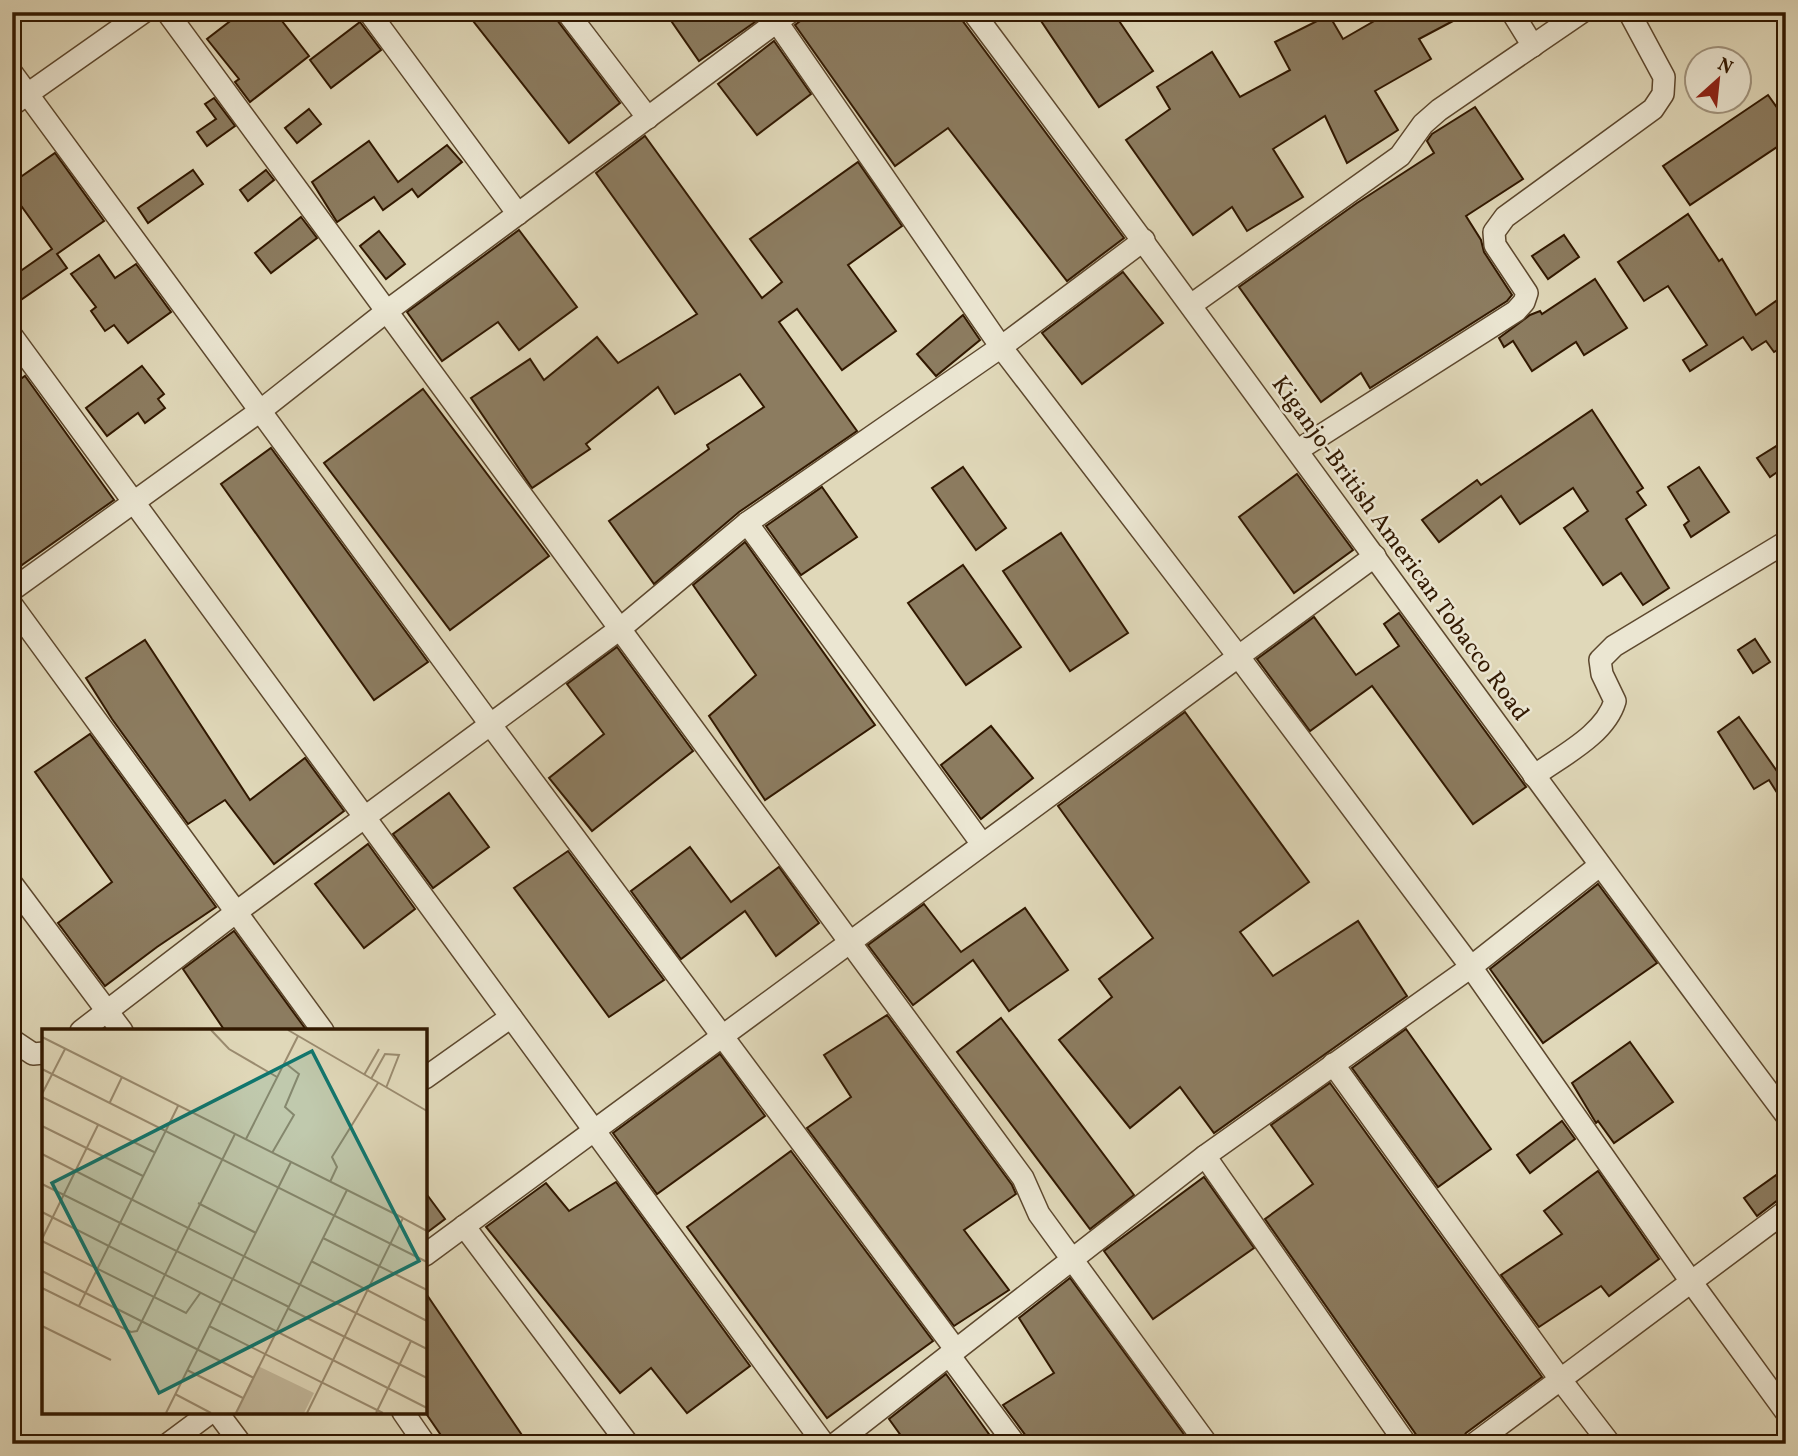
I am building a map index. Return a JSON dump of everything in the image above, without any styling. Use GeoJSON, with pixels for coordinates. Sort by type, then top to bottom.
{"type":"FeatureCollection","features":[{"type":"Feature","properties":{"kind":"street"},"geometry":{"type":"LineString","coordinates":[[20,99],[144,12]]}},
{"type":"Feature","properties":{"kind":"street"},"geometry":{"type":"LineString","coordinates":[[167,12],[851,941],[1023,1178],[1039,1214],[1207,1444]]}},
{"type":"Feature","properties":{"kind":"street"},"geometry":{"type":"LineString","coordinates":[[369,12],[518,214]]}},
{"type":"Feature","properties":{"kind":"street"},"geometry":{"type":"LineString","coordinates":[[567,12],[648,118]]}},
{"type":"Feature","properties":{"kind":"street","name":"Kiganjo-British American Tobacco Road"},"geometry":{"type":"LineString","coordinates":[[973,12],[1298,450],[1599,866],[1786,1115]]}},
{"type":"Feature","properties":{"kind":"street"},"geometry":{"type":"LineString","coordinates":[[1512,12],[1533,46]]}},
{"type":"Feature","properties":{"kind":"street"},"geometry":{"type":"LineString","coordinates":[[1191,305],[1400,156],[1423,124],[1439,110],[1582,12]]}},
{"type":"Feature","properties":{"kind":"street"},"geometry":{"type":"LineString","coordinates":[[1298,450],[1516,311],[1524,302],[1527,293],[1495,245],[1494,232],[1505,217],[1653,109],[1663,94],[1664,77],[1629,12]]}},
{"type":"Feature","properties":{"kind":"street"},"geometry":{"type":"LineString","coordinates":[[12,590],[260,411],[387,311],[648,118],[779,15],[1001,347],[1238,656],[1471,967],[1692,1283],[1786,1412]]}},
{"type":"Feature","properties":{"kind":"street"},"geometry":{"type":"LineString","coordinates":[[12,73],[20,99],[260,411],[723,1035],[953,1352],[1015,1444]]}},
{"type":"Feature","properties":{"kind":"street"},"geometry":{"type":"LineString","coordinates":[[84,1029],[235,913],[621,628],[747,523],[1001,347],[1144,240]]}},
{"type":"Feature","properties":{"kind":"street"},"geometry":{"type":"LineString","coordinates":[[12,337],[824,1444]]}},
{"type":"Feature","properties":{"kind":"street"},"geometry":{"type":"LineString","coordinates":[[747,523],[982,844]]}},
{"type":"Feature","properties":{"kind":"street"},"geometry":{"type":"LineString","coordinates":[[1534,776],[1592,733],[1611,714],[1615,701],[1602,674],[1600,660],[1614,646],[1786,542]]}},
{"type":"Feature","properties":{"kind":"street"},"geometry":{"type":"LineString","coordinates":[[427,1254],[1375,556]]}},
{"type":"Feature","properties":{"kind":"street"},"geometry":{"type":"LineString","coordinates":[[12,605],[322,1029]]}},
{"type":"Feature","properties":{"kind":"street"},"geometry":{"type":"LineString","coordinates":[[835,1444],[1205,1156],[1471,967],[1599,866]]}},
{"type":"Feature","properties":{"kind":"street"},"geometry":{"type":"LineString","coordinates":[[12,884],[121,1029]]}},
{"type":"Feature","properties":{"kind":"street"},"geometry":{"type":"LineString","coordinates":[[427,1077],[511,1017]]}},
{"type":"Feature","properties":{"kind":"street"},"geometry":{"type":"LineString","coordinates":[[12,1040],[33,1054],[42,1052]]}},
{"type":"Feature","properties":{"kind":"street"},"geometry":{"type":"LineString","coordinates":[[1333,1064],[1560,1379],[1610,1444]]}},
{"type":"Feature","properties":{"kind":"street"},"geometry":{"type":"LineString","coordinates":[[1205,1156],[1406,1444]]}},
{"type":"Feature","properties":{"kind":"street"},"geometry":{"type":"LineString","coordinates":[[1474,1444],[1786,1211]]}},
{"type":"Feature","properties":{"kind":"street"},"geometry":{"type":"LineString","coordinates":[[464,1226],[628,1444]]}},
{"type":"Feature","properties":{"kind":"street"},"geometry":{"type":"LineString","coordinates":[[168,1444],[208,1414]]}},
{"type":"Feature","properties":{"kind":"street"},"geometry":{"type":"LineString","coordinates":[[218,1414],[241,1444]]}},
{"type":"Feature","properties":{"kind":"street"},"geometry":{"type":"LineString","coordinates":[[404,1414],[425,1444]]}},
{"type":"Feature","properties":{"kind":"building"},"geometry":{"type":"Polygon","coordinates":[[[242,12],[275,12],[309,56],[250,102],[235,82],[239,79],[207,39],[242,12]]]}},
{"type":"Feature","properties":{"kind":"building"},"geometry":{"type":"Polygon","coordinates":[[[466,12],[554,12],[557,20],[620,103],[569,143],[466,12]]]}},
{"type":"Feature","properties":{"kind":"building"},"geometry":{"type":"Polygon","coordinates":[[[665,12],[749,12],[755,22],[699,61],[665,12]]]}},
{"type":"Feature","properties":{"kind":"building"},"geometry":{"type":"Polygon","coordinates":[[[812,12],[960,12],[962,20],[1124,238],[1067,281],[948,128],[895,166],[795,25],[812,12]]]}},
{"type":"Feature","properties":{"kind":"building"},"geometry":{"type":"Polygon","coordinates":[[[1035,12],[1113,12],[1153,71],[1099,107],[1035,12]]]}},
{"type":"Feature","properties":{"kind":"building"},"geometry":{"type":"Polygon","coordinates":[[[1390,12],[1470,12],[1419,39],[1431,59],[1375,91],[1398,130],[1347,163],[1325,116],[1273,149],[1303,197],[1247,231],[1232,207],[1193,235],[1126,140],[1170,109],[1157,87],[1212,52],[1240,97],[1290,70],[1275,42],[1329,15],[1343,39],[1390,12]]]}},
{"type":"Feature","properties":{"kind":"building"},"geometry":{"type":"Polygon","coordinates":[[[360,22],[381,50],[331,88],[310,60],[360,22]]]}},
{"type":"Feature","properties":{"kind":"building"},"geometry":{"type":"Polygon","coordinates":[[[774,41],[811,94],[757,135],[718,84],[774,41]]]}},
{"type":"Feature","properties":{"kind":"building"},"geometry":{"type":"Polygon","coordinates":[[[1768,95],[1786,120],[1786,141],[1690,205],[1663,166],[1737,116],[1752,116],[1752,106],[1768,95]]]}},
{"type":"Feature","properties":{"kind":"building"},"geometry":{"type":"Polygon","coordinates":[[[214,98],[235,126],[207,146],[197,132],[216,119],[205,104],[214,98]]]}},
{"type":"Feature","properties":{"kind":"building"},"geometry":{"type":"Polygon","coordinates":[[[1475,107],[1523,179],[1466,216],[1481,240],[1484,252],[1512,295],[1507,301],[1370,388],[1361,373],[1321,402],[1239,287],[1357,203],[1434,153],[1427,141],[1432,134],[1475,107]]]}},
{"type":"Feature","properties":{"kind":"building"},"geometry":{"type":"Polygon","coordinates":[[[309,109],[321,124],[297,143],[285,128],[309,109]]]}},
{"type":"Feature","properties":{"kind":"building"},"geometry":{"type":"Polygon","coordinates":[[[645,136],[762,298],[782,282],[750,239],[858,162],[902,226],[848,265],[896,331],[842,370],[797,309],[779,322],[857,431],[739,512],[654,584],[609,521],[709,449],[707,445],[764,407],[740,374],[675,414],[658,387],[586,444],[590,449],[532,488],[471,398],[530,359],[544,380],[597,337],[618,363],[697,314],[596,173],[645,136]]]}},
{"type":"Feature","properties":{"kind":"building"},"geometry":{"type":"Polygon","coordinates":[[[369,141],[398,182],[447,145],[462,162],[418,197],[412,189],[383,210],[374,197],[337,222],[312,182],[369,141]]]}},
{"type":"Feature","properties":{"kind":"building"},"geometry":{"type":"Polygon","coordinates":[[[55,153],[104,221],[57,254],[67,268],[12,306],[12,277],[52,249],[12,193],[12,183],[55,153]]]}},
{"type":"Feature","properties":{"kind":"building"},"geometry":{"type":"Polygon","coordinates":[[[193,170],[203,184],[148,223],[138,208],[193,170]]]}},
{"type":"Feature","properties":{"kind":"building"},"geometry":{"type":"Polygon","coordinates":[[[266,170],[274,180],[248,201],[240,190],[266,170]]]}},
{"type":"Feature","properties":{"kind":"building"},"geometry":{"type":"Polygon","coordinates":[[[1688,214],[1719,261],[1722,259],[1756,315],[1776,301],[1786,316],[1786,345],[1774,352],[1766,341],[1752,350],[1743,337],[1690,371],[1683,360],[1707,345],[1668,286],[1644,301],[1618,262],[1688,214]]]}},
{"type":"Feature","properties":{"kind":"building"},"geometry":{"type":"Polygon","coordinates":[[[301,217],[317,238],[271,273],[255,253],[301,217]]]}},
{"type":"Feature","properties":{"kind":"building"},"geometry":{"type":"Polygon","coordinates":[[[519,230],[577,307],[519,350],[498,322],[442,361],[407,312],[519,230]]]}},
{"type":"Feature","properties":{"kind":"building"},"geometry":{"type":"Polygon","coordinates":[[[379,231],[405,264],[386,279],[360,246],[379,231]]]}},
{"type":"Feature","properties":{"kind":"building"},"geometry":{"type":"Polygon","coordinates":[[[1564,235],[1579,257],[1548,279],[1532,256],[1564,235]]]}},
{"type":"Feature","properties":{"kind":"building"},"geometry":{"type":"Polygon","coordinates":[[[99,255],[115,278],[136,264],[171,312],[128,343],[114,325],[105,331],[91,311],[96,307],[71,274],[99,255]]]}},
{"type":"Feature","properties":{"kind":"building"},"geometry":{"type":"Polygon","coordinates":[[[1123,272],[1163,323],[1082,384],[1042,333],[1123,272]]]}},
{"type":"Feature","properties":{"kind":"building"},"geometry":{"type":"Polygon","coordinates":[[[1595,279],[1627,328],[1584,355],[1576,342],[1532,371],[1513,341],[1504,347],[1499,338],[1530,315],[1540,311],[1542,314],[1595,279]]]}},
{"type":"Feature","properties":{"kind":"building"},"geometry":{"type":"Polygon","coordinates":[[[963,315],[980,340],[936,376],[917,354],[963,315]]]}},
{"type":"Feature","properties":{"kind":"building"},"geometry":{"type":"Polygon","coordinates":[[[142,366],[164,394],[158,399],[165,408],[145,423],[138,413],[107,436],[86,408],[142,366]]]}},
{"type":"Feature","properties":{"kind":"building"},"geometry":{"type":"Polygon","coordinates":[[[25,376],[114,500],[12,572],[12,385],[25,376]]]}},
{"type":"Feature","properties":{"kind":"building"},"geometry":{"type":"Polygon","coordinates":[[[423,389],[549,556],[450,630],[324,463],[423,389]]]}},
{"type":"Feature","properties":{"kind":"building"},"geometry":{"type":"Polygon","coordinates":[[[1592,410],[1643,488],[1637,492],[1646,505],[1626,519],[1669,588],[1643,605],[1621,573],[1603,585],[1564,528],[1588,511],[1573,488],[1520,524],[1501,496],[1439,542],[1422,520],[1477,480],[1481,485],[1592,410]]]}},
{"type":"Feature","properties":{"kind":"building"},"geometry":{"type":"Polygon","coordinates":[[[1786,440],[1786,466],[1770,477],[1757,458],[1786,440]]]}},
{"type":"Feature","properties":{"kind":"building"},"geometry":{"type":"Polygon","coordinates":[[[271,448],[428,662],[374,700],[221,484],[271,448]]]}},
{"type":"Feature","properties":{"kind":"building"},"geometry":{"type":"Polygon","coordinates":[[[963,467],[1006,528],[976,550],[932,488],[963,467]]]}},
{"type":"Feature","properties":{"kind":"building"},"geometry":{"type":"Polygon","coordinates":[[[1699,467],[1729,512],[1691,537],[1684,525],[1689,521],[1668,487],[1699,467]]]}},
{"type":"Feature","properties":{"kind":"building"},"geometry":{"type":"Polygon","coordinates":[[[1297,474],[1353,550],[1294,593],[1239,517],[1297,474]]]}},
{"type":"Feature","properties":{"kind":"building"},"geometry":{"type":"Polygon","coordinates":[[[822,487],[857,537],[801,575],[766,526],[822,487]]]}},
{"type":"Feature","properties":{"kind":"building"},"geometry":{"type":"Polygon","coordinates":[[[1061,533],[1128,633],[1070,671],[1003,571],[1061,533]]]}},
{"type":"Feature","properties":{"kind":"building"},"geometry":{"type":"Polygon","coordinates":[[[745,542],[875,725],[765,800],[709,716],[756,675],[693,585],[745,542]]]}},
{"type":"Feature","properties":{"kind":"building"},"geometry":{"type":"Polygon","coordinates":[[[963,565],[1021,647],[966,685],[908,603],[963,565]]]}},
{"type":"Feature","properties":{"kind":"building"},"geometry":{"type":"Polygon","coordinates":[[[1399,613],[1526,787],[1473,824],[1372,686],[1310,731],[1257,659],[1314,617],[1356,675],[1399,646],[1384,624],[1399,613]]]}},
{"type":"Feature","properties":{"kind":"building"},"geometry":{"type":"Polygon","coordinates":[[[1755,639],[1770,662],[1753,673],[1738,650],[1755,639]]]}},
{"type":"Feature","properties":{"kind":"building"},"geometry":{"type":"Polygon","coordinates":[[[145,640],[250,800],[305,758],[344,811],[274,864],[225,800],[188,824],[112,719],[86,678],[145,640]]]}},
{"type":"Feature","properties":{"kind":"building"},"geometry":{"type":"Polygon","coordinates":[[[617,647],[693,751],[592,831],[549,778],[604,734],[567,684],[617,647]]]}},
{"type":"Feature","properties":{"kind":"building"},"geometry":{"type":"Polygon","coordinates":[[[1185,712],[1309,882],[1240,932],[1273,976],[1358,921],[1407,996],[1214,1133],[1180,1087],[1130,1128],[1059,1040],[1112,997],[1099,979],[1153,938],[1058,806],[1185,712]]]}},
{"type":"Feature","properties":{"kind":"building"},"geometry":{"type":"Polygon","coordinates":[[[1739,717],[1786,784],[1786,807],[1769,780],[1754,789],[1718,732],[1739,717]]]}},
{"type":"Feature","properties":{"kind":"building"},"geometry":{"type":"Polygon","coordinates":[[[991,726],[1033,778],[981,819],[941,765],[991,726]]]}},
{"type":"Feature","properties":{"kind":"building"},"geometry":{"type":"Polygon","coordinates":[[[90,734],[216,907],[105,986],[58,923],[112,882],[35,772],[90,734]]]}},
{"type":"Feature","properties":{"kind":"building"},"geometry":{"type":"Polygon","coordinates":[[[449,793],[489,847],[433,888],[393,834],[449,793]]]}},
{"type":"Feature","properties":{"kind":"building"},"geometry":{"type":"Polygon","coordinates":[[[368,844],[415,909],[364,948],[315,884],[368,844]]]}},
{"type":"Feature","properties":{"kind":"building"},"geometry":{"type":"Polygon","coordinates":[[[690,847],[731,902],[779,867],[819,923],[776,956],[745,911],[681,959],[631,891],[690,847]]]}},
{"type":"Feature","properties":{"kind":"building"},"geometry":{"type":"Polygon","coordinates":[[[568,851],[664,980],[609,1017],[514,888],[568,851]]]}},
{"type":"Feature","properties":{"kind":"building"},"geometry":{"type":"Polygon","coordinates":[[[1598,884],[1657,963],[1543,1043],[1490,969],[1598,884]]]}},
{"type":"Feature","properties":{"kind":"building"},"geometry":{"type":"Polygon","coordinates":[[[924,904],[961,952],[1025,908],[1068,970],[1009,1011],[973,960],[913,1005],[868,945],[924,904]]]}},
{"type":"Feature","properties":{"kind":"building"},"geometry":{"type":"Polygon","coordinates":[[[234,931],[306,1029],[224,1029],[183,969],[234,931]]]}},
{"type":"Feature","properties":{"kind":"building"},"geometry":{"type":"Polygon","coordinates":[[[887,1015],[1016,1194],[964,1230],[1009,1290],[954,1326],[807,1128],[851,1097],[824,1055],[887,1015]]]}},
{"type":"Feature","properties":{"kind":"building"},"geometry":{"type":"Polygon","coordinates":[[[1001,1018],[1134,1195],[1090,1229],[957,1052],[1001,1018]]]}},
{"type":"Feature","properties":{"kind":"building"},"geometry":{"type":"Polygon","coordinates":[[[1406,1029],[1491,1149],[1438,1187],[1352,1068],[1406,1029]]]}},
{"type":"Feature","properties":{"kind":"building"},"geometry":{"type":"Polygon","coordinates":[[[1630,1042],[1673,1102],[1614,1143],[1598,1121],[1596,1123],[1572,1083],[1630,1042]]]}},
{"type":"Feature","properties":{"kind":"building"},"geometry":{"type":"Polygon","coordinates":[[[720,1054],[765,1116],[657,1194],[613,1133],[720,1054]]]}},
{"type":"Feature","properties":{"kind":"building"},"geometry":{"type":"Polygon","coordinates":[[[1330,1083],[1542,1377],[1466,1433],[1459,1444],[1419,1444],[1417,1436],[1265,1219],[1313,1184],[1271,1125],[1330,1083]]]}},
{"type":"Feature","properties":{"kind":"building"},"geometry":{"type":"Polygon","coordinates":[[[1562,1121],[1575,1139],[1530,1173],[1517,1155],[1562,1121]]]}},
{"type":"Feature","properties":{"kind":"building"},"geometry":{"type":"Polygon","coordinates":[[[791,1151],[933,1341],[827,1418],[687,1227],[791,1151]]]}},
{"type":"Feature","properties":{"kind":"building"},"geometry":{"type":"Polygon","coordinates":[[[1786,1168],[1786,1198],[1778,1200],[1757,1216],[1744,1198],[1786,1168]]]}},
{"type":"Feature","properties":{"kind":"building"},"geometry":{"type":"Polygon","coordinates":[[[1598,1171],[1659,1259],[1609,1296],[1601,1286],[1539,1327],[1501,1275],[1562,1234],[1544,1211],[1598,1171]]]}},
{"type":"Feature","properties":{"kind":"building"},"geometry":{"type":"Polygon","coordinates":[[[1204,1177],[1254,1248],[1153,1319],[1104,1251],[1204,1177]]]}},
{"type":"Feature","properties":{"kind":"building"},"geometry":{"type":"Polygon","coordinates":[[[616,1182],[750,1366],[687,1413],[651,1368],[620,1393],[486,1227],[546,1183],[569,1211],[616,1182]]]}},
{"type":"Feature","properties":{"kind":"building"},"geometry":{"type":"Polygon","coordinates":[[[427,1195],[445,1219],[427,1232],[427,1195]]]}},
{"type":"Feature","properties":{"kind":"building"},"geometry":{"type":"Polygon","coordinates":[[[1070,1278],[1191,1444],[1032,1444],[1003,1405],[1054,1373],[1019,1318],[1070,1278]]]}},
{"type":"Feature","properties":{"kind":"building"},"geometry":{"type":"Polygon","coordinates":[[[427,1295],[528,1444],[447,1444],[426,1414],[427,1295]]]}},
{"type":"Feature","properties":{"kind":"building"},"geometry":{"type":"Polygon","coordinates":[[[946,1374],[996,1444],[907,1444],[889,1419],[946,1374]]]}}]}
